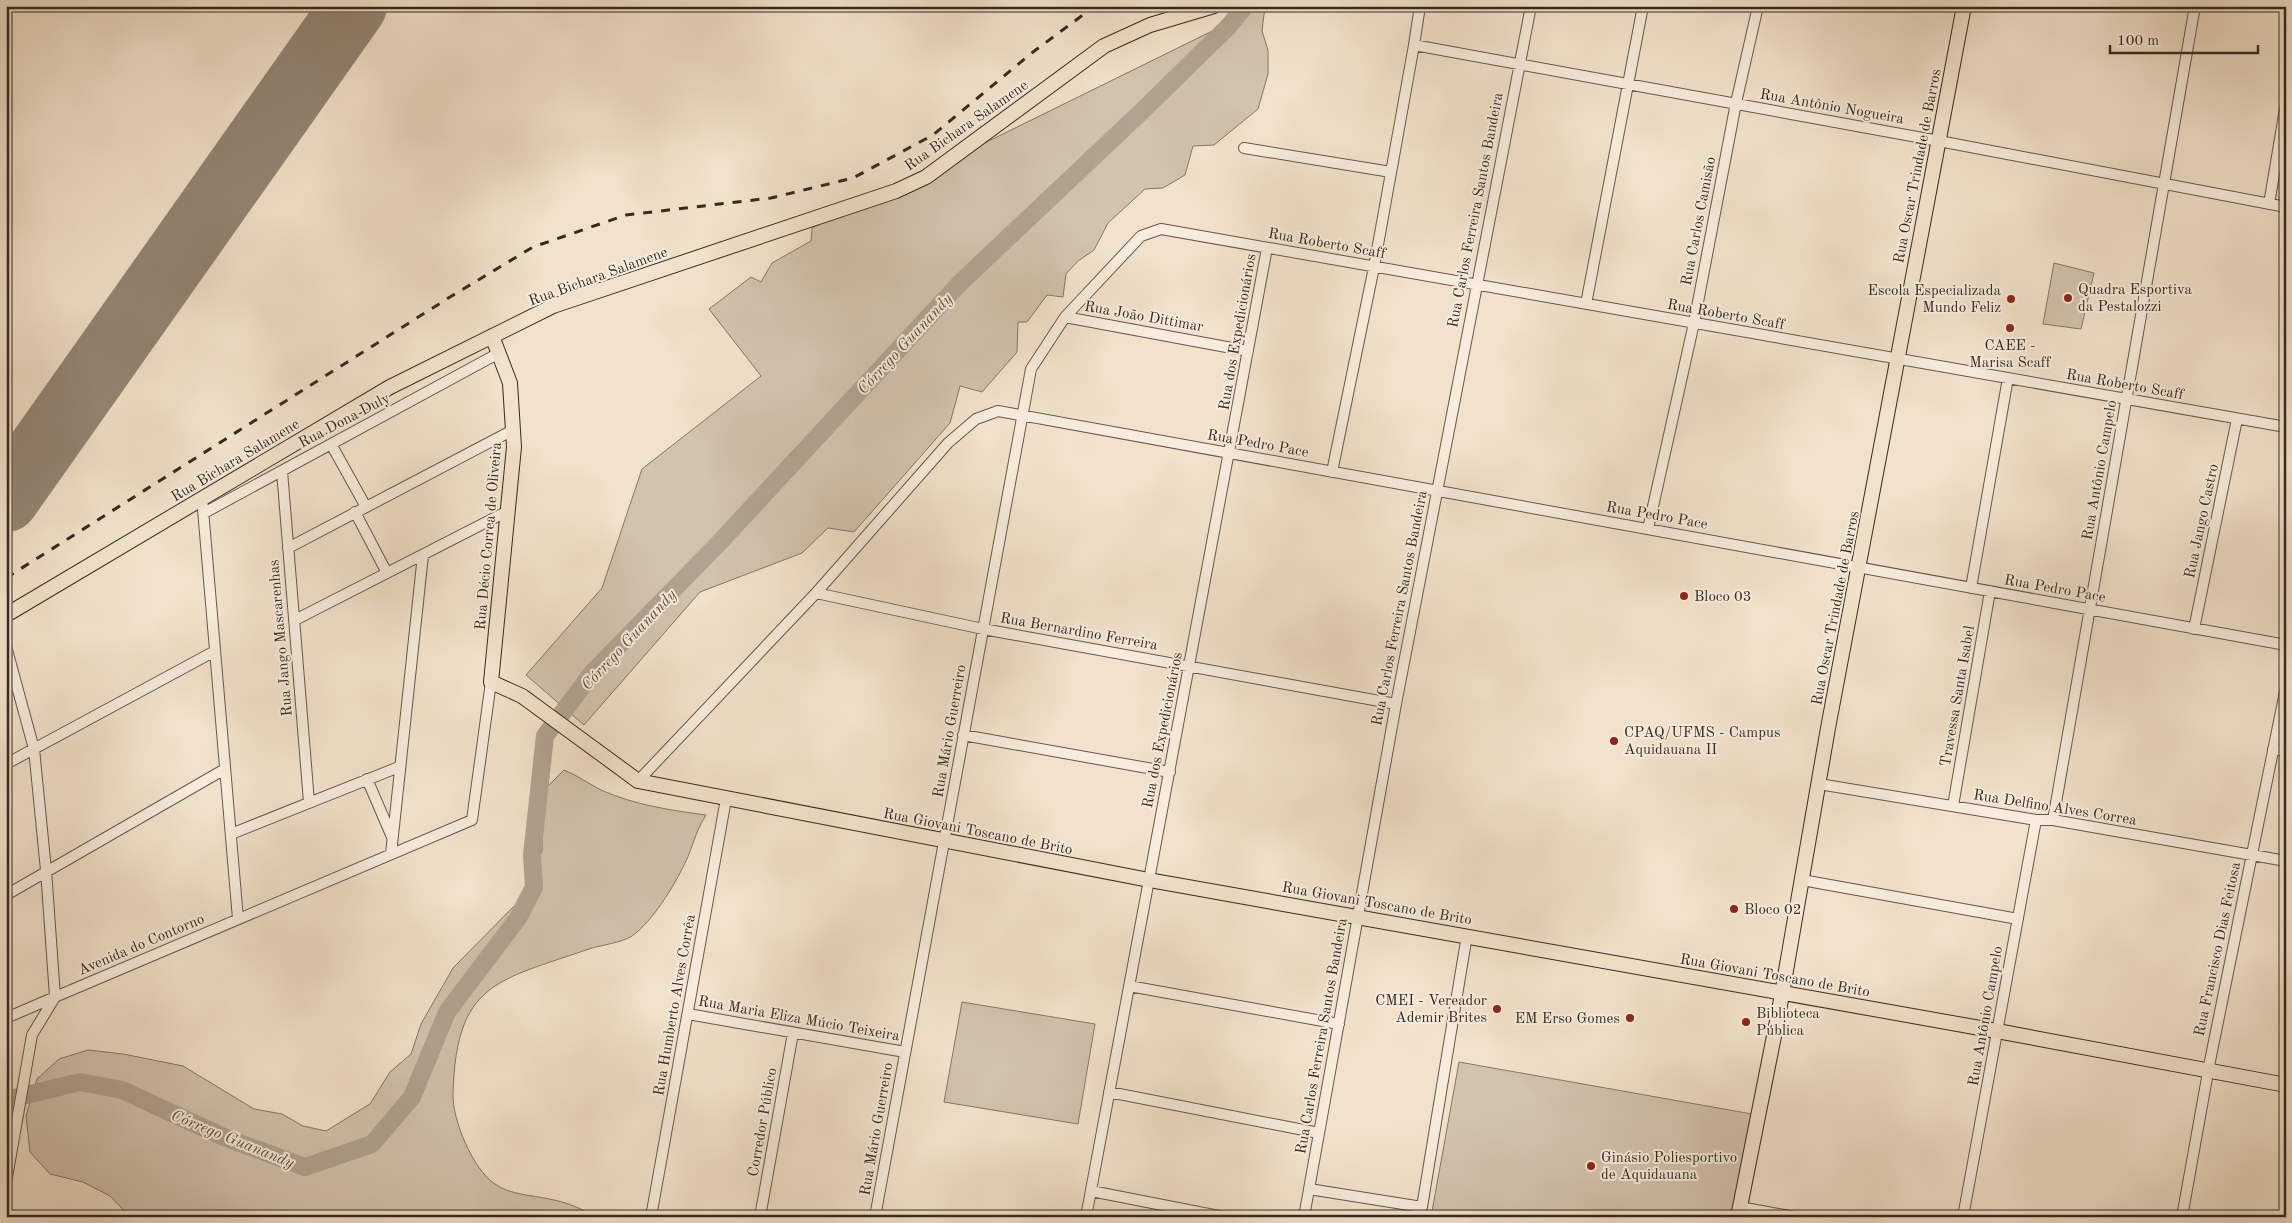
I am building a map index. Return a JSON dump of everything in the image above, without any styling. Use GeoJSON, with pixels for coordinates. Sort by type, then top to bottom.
{"type":"FeatureCollection","features":[{"type":"Feature","properties":{"kind":"main road","name":"Rua Bichara Salamene"},"geometry":{"type":"LineString","coordinates":[[6,615],[390,387],[553,306],[896,191],[926,177],[1104,46],[1150,25],[1214,6]]}},
{"type":"Feature","properties":{"kind":"main road","name":"Rua Oscar Trindade de Barros"},"geometry":{"type":"LineString","coordinates":[[1739,1212],[1802,880],[1896,359],[1964,6]]}},
{"type":"Feature","properties":{"kind":"main road","name":"Rua Décio Correa de Oliveira"},"geometry":{"type":"LineString","coordinates":[[490,682],[514,447],[510,383],[492,336]]}},
{"type":"Feature","properties":{"kind":"main road","name":"Rua Giovani Toscano de Brito"},"geometry":{"type":"LineString","coordinates":[[490,682],[527,699],[638,781],[944,842],[1997,1031],[2286,1085]]}},
{"type":"Feature","properties":{"kind":"street"},"geometry":{"type":"LineString","coordinates":[[1332,472],[1374,267],[1420,6]]}},
{"type":"Feature","properties":{"kind":"street","name":"Rua Carlos Ferreira Santos Bandeira"},"geometry":{"type":"LineString","coordinates":[[1304,1217],[1436,490],[1531,6]]}},
{"type":"Feature","properties":{"kind":"street"},"geometry":{"type":"LineString","coordinates":[[1586,304],[1643,6]]}},
{"type":"Feature","properties":{"kind":"street","name":"Rua Carlos Camisão"},"geometry":{"type":"LineString","coordinates":[[1648,529],[1694,323],[1736,103],[1758,6]]}},
{"type":"Feature","properties":{"kind":"street","name":"Rua Antônio Campelo"},"geometry":{"type":"LineString","coordinates":[[2053,820],[2195,6]]}},
{"type":"Feature","properties":{"kind":"street","name":"Rua Antônio Nogueira"},"geometry":{"type":"LineString","coordinates":[[1414,45],[1736,103],[2286,207]]}},
{"type":"Feature","properties":{"kind":"street"},"geometry":{"type":"LineString","coordinates":[[2269,204],[2286,103]]}},
{"type":"Feature","properties":{"kind":"street"},"geometry":{"type":"LineString","coordinates":[[1244,148],[1391,172]]}},
{"type":"Feature","properties":{"kind":"street","name":"Rua Roberto Scaff"},"geometry":{"type":"LineString","coordinates":[[1065,317],[1141,236],[1161,229],[2286,427]]}},
{"type":"Feature","properties":{"kind":"street","name":"Rua dos Expedicionários"},"geometry":{"type":"LineString","coordinates":[[1086,1217],[1267,248]]}},
{"type":"Feature","properties":{"kind":"street","name":"Rua João Dittimar"},"geometry":{"type":"LineString","coordinates":[[1031,369],[1065,317],[1248,351]]}},
{"type":"Feature","properties":{"kind":"street","name":"Rua Dona Duly"},"geometry":{"type":"LineString","coordinates":[[204,513],[499,353]]}},
{"type":"Feature","properties":{"kind":"street","name":"Rua Mário Guerreiro"},"geometry":{"type":"LineString","coordinates":[[875,1217],[1031,369]]}},
{"type":"Feature","properties":{"kind":"street"},"geometry":{"type":"LineString","coordinates":[[1971,588],[2008,378]]}},
{"type":"Feature","properties":{"kind":"street","name":"Rua Pedro Pace"},"geometry":{"type":"LineString","coordinates":[[638,781],[816,593],[948,443],[976,419],[998,411],[2286,645]]}},
{"type":"Feature","properties":{"kind":"street","name":"Rua Jango Castro"},"geometry":{"type":"LineString","coordinates":[[2194,629],[2237,419]]}},
{"type":"Feature","properties":{"kind":"street"},"geometry":{"type":"LineString","coordinates":[[288,548],[513,430]]}},
{"type":"Feature","properties":{"kind":"street"},"geometry":{"type":"LineString","coordinates":[[331,444],[366,507]]}},
{"type":"Feature","properties":{"kind":"street","name":"Rua Jango Mascarenhas"},"geometry":{"type":"LineString","coordinates":[[282,471],[309,802]]}},
{"type":"Feature","properties":{"kind":"street"},"geometry":{"type":"LineString","coordinates":[[202,498],[238,919]]}},
{"type":"Feature","properties":{"kind":"street"},"geometry":{"type":"LineString","coordinates":[[295,620],[508,511]]}},
{"type":"Feature","properties":{"kind":"street"},"geometry":{"type":"LineString","coordinates":[[355,512],[387,573]]}},
{"type":"Feature","properties":{"kind":"street"},"geometry":{"type":"LineString","coordinates":[[391,854],[423,555]]}},
{"type":"Feature","properties":{"kind":"street","name":"Travessa Santa Isabel"},"geometry":{"type":"LineString","coordinates":[[1953,806],[1990,591]]}},
{"type":"Feature","properties":{"kind":"street","name":"Rua Bernardino Ferreira"},"geometry":{"type":"LineString","coordinates":[[816,593],[983,629],[1396,704]]}},
{"type":"Feature","properties":{"kind":"street"},"geometry":{"type":"LineString","coordinates":[[6,646],[34,749],[46,870],[55,997],[32,1035],[6,1183]]}},
{"type":"Feature","properties":{"kind":"street"},"geometry":{"type":"LineString","coordinates":[[6,764],[215,650]]}},
{"type":"Feature","properties":{"kind":"street","name":"Avenida do Contorno"},"geometry":{"type":"LineString","coordinates":[[6,1018],[472,820],[490,682]]}},
{"type":"Feature","properties":{"kind":"street","name":"Rua Francisco Dias Feitosa"},"geometry":{"type":"LineString","coordinates":[[2182,1217],[2208,1071],[2286,687]]}},
{"type":"Feature","properties":{"kind":"street"},"geometry":{"type":"LineString","coordinates":[[963,735],[1170,772]]}},
{"type":"Feature","properties":{"kind":"street"},"geometry":{"type":"LineString","coordinates":[[2273,749],[2286,751]]}},
{"type":"Feature","properties":{"kind":"street"},"geometry":{"type":"LineString","coordinates":[[231,834],[399,767]]}},
{"type":"Feature","properties":{"kind":"street"},"geometry":{"type":"LineString","coordinates":[[6,895],[46,870],[225,769]]}},
{"type":"Feature","properties":{"kind":"street"},"geometry":{"type":"LineString","coordinates":[[366,779],[392,838]]}},
{"type":"Feature","properties":{"kind":"street","name":"Rua Delfino Alves Correa"},"geometry":{"type":"LineString","coordinates":[[1819,784],[2036,820],[2053,820],[2286,861]]}},
{"type":"Feature","properties":{"kind":"street","name":"Rua Humberto Alves Corrêa"},"geometry":{"type":"LineString","coordinates":[[651,1217],[726,799]]}},
{"type":"Feature","properties":{"kind":"street","name":"Rua Antônio Campelo"},"geometry":{"type":"LineString","coordinates":[[1963,1217],[2036,820]]}},
{"type":"Feature","properties":{"kind":"street"},"geometry":{"type":"LineString","coordinates":[[1802,880],[2018,919]]}},
{"type":"Feature","properties":{"kind":"street"},"geometry":{"type":"LineString","coordinates":[[1309,1189],[1422,1207],[1467,936]]}},
{"type":"Feature","properties":{"kind":"street"},"geometry":{"type":"LineString","coordinates":[[1129,986],[1339,1024]]}},
{"type":"Feature","properties":{"kind":"street","name":"Rua Maria Eliza Múcio Teixeira"},"geometry":{"type":"LineString","coordinates":[[688,1014],[905,1052]]}},
{"type":"Feature","properties":{"kind":"street","name":"Corredor Público"},"geometry":{"type":"LineString","coordinates":[[760,1217],[793,1033]]}},
{"type":"Feature","properties":{"kind":"street"},"geometry":{"type":"LineString","coordinates":[[1109,1092],[1319,1133]]}},
{"type":"Feature","properties":{"kind":"street"},"geometry":{"type":"LineString","coordinates":[[1091,1191],[1224,1217]]}},
{"type":"Feature","properties":{"kind":"street"},"geometry":{"type":"LineString","coordinates":[[1739,1212],[1795,1217]]}},
{"type":"Feature","properties":{"kind":"shaded area"},"geometry":{"type":"Polygon","coordinates":[[[1265,6],[1262,31],[1268,50],[1268,74],[1258,109],[1214,145],[1193,146],[1185,175],[1163,188],[1145,189],[1108,223],[1094,250],[1078,261],[1066,274],[1063,297],[1047,295],[1027,322],[1018,322],[1017,352],[982,392],[960,386],[950,423],[854,532],[828,528],[802,553],[700,592],[584,725],[526,675],[602,588],[642,469],[761,376],[709,309],[751,277],[761,282],[772,263],[811,241],[812,228],[1265,6]]]}},
{"type":"Feature","properties":{"kind":"shaded area","name":"Quadra Esportiva da Pestalozzi"},"geometry":{"type":"Polygon","coordinates":[[[2054,263],[2094,273],[2081,329],[2043,324],[2054,263]]]}},
{"type":"Feature","properties":{"kind":"shaded area"},"geometry":{"type":"Polygon","coordinates":[[[564,770],[601,790],[627,800],[665,809],[706,815],[675,882],[655,912],[640,929],[632,936],[622,940],[557,960],[506,980],[487,992],[473,1008],[462,1029],[456,1057],[454,1104],[456,1117],[465,1143],[479,1168],[501,1188],[561,1202],[579,1208],[595,1217],[130,1217],[110,1196],[83,1182],[50,1174],[30,1152],[26,1116],[37,1079],[59,1059],[88,1050],[123,1054],[183,1066],[254,1109],[282,1114],[303,1126],[326,1131],[370,1104],[390,1072],[411,1054],[421,1024],[453,968],[517,903],[533,879],[542,850],[543,791],[564,770]]]}},
{"type":"Feature","properties":{"kind":"shaded area"},"geometry":{"type":"Polygon","coordinates":[[[962,1002],[1095,1024],[1078,1124],[944,1102],[962,1002]]]}},
{"type":"Feature","properties":{"kind":"shaded area","name":"Ginásio Poliesportivo de Aquidauana"},"geometry":{"type":"Polygon","coordinates":[[[1459,1062],[1752,1114],[1733,1217],[1431,1217],[1459,1062]]]}},
{"type":"Feature","properties":{"kind":"waterway","name":"Córrego Guanandy"},"geometry":{"type":"LineString","coordinates":[[6,1100],[80,1082],[122,1090],[226,1138],[305,1167],[372,1144],[412,1097],[447,1012],[518,918],[534,887],[532,855],[545,736],[593,672],[718,544],[960,283],[1140,113],[1229,26],[1245,6]]}},
{"type":"Feature","properties":{"kind":"runway"},"geometry":{"type":"LineString","coordinates":[[6,499],[354,6]]}},
{"type":"Feature","properties":{"kind":"railway"},"geometry":{"type":"LineString","coordinates":[[6,578],[450,297],[533,247],[626,215],[771,198],[853,178],[933,135],[1033,52],[1095,6]]}},
{"type":"Feature","properties":{"kind":"place","name":"Quadra Esportiva da Pestalozzi"},"geometry":{"type":"Point","coordinates":[2068,298]}},
{"type":"Feature","properties":{"kind":"place","name":"Escola Especializada Mundo Feliz"},"geometry":{"type":"Point","coordinates":[2011,299]}},
{"type":"Feature","properties":{"kind":"place","name":"CAEE - Marisa Scaff"},"geometry":{"type":"Point","coordinates":[2010,328]}},
{"type":"Feature","properties":{"kind":"place","name":"Bloco 03"},"geometry":{"type":"Point","coordinates":[1684,596]}},
{"type":"Feature","properties":{"kind":"place","name":"CPAQ/UFMS - Campus Aquidauana II"},"geometry":{"type":"Point","coordinates":[1614,741]}},
{"type":"Feature","properties":{"kind":"place","name":"Bloco 02"},"geometry":{"type":"Point","coordinates":[1734,909]}},
{"type":"Feature","properties":{"kind":"place","name":"CMEI - Vereador Ademir Brites"},"geometry":{"type":"Point","coordinates":[1497,1009]}},
{"type":"Feature","properties":{"kind":"place","name":"EM Erso Gomes"},"geometry":{"type":"Point","coordinates":[1630,1018]}},
{"type":"Feature","properties":{"kind":"place","name":"Biblioteca Pública"},"geometry":{"type":"Point","coordinates":[1746,1022]}},
{"type":"Feature","properties":{"kind":"place","name":"Ginásio Poliesportivo de Aquidauana"},"geometry":{"type":"Point","coordinates":[1591,1166]}}]}
